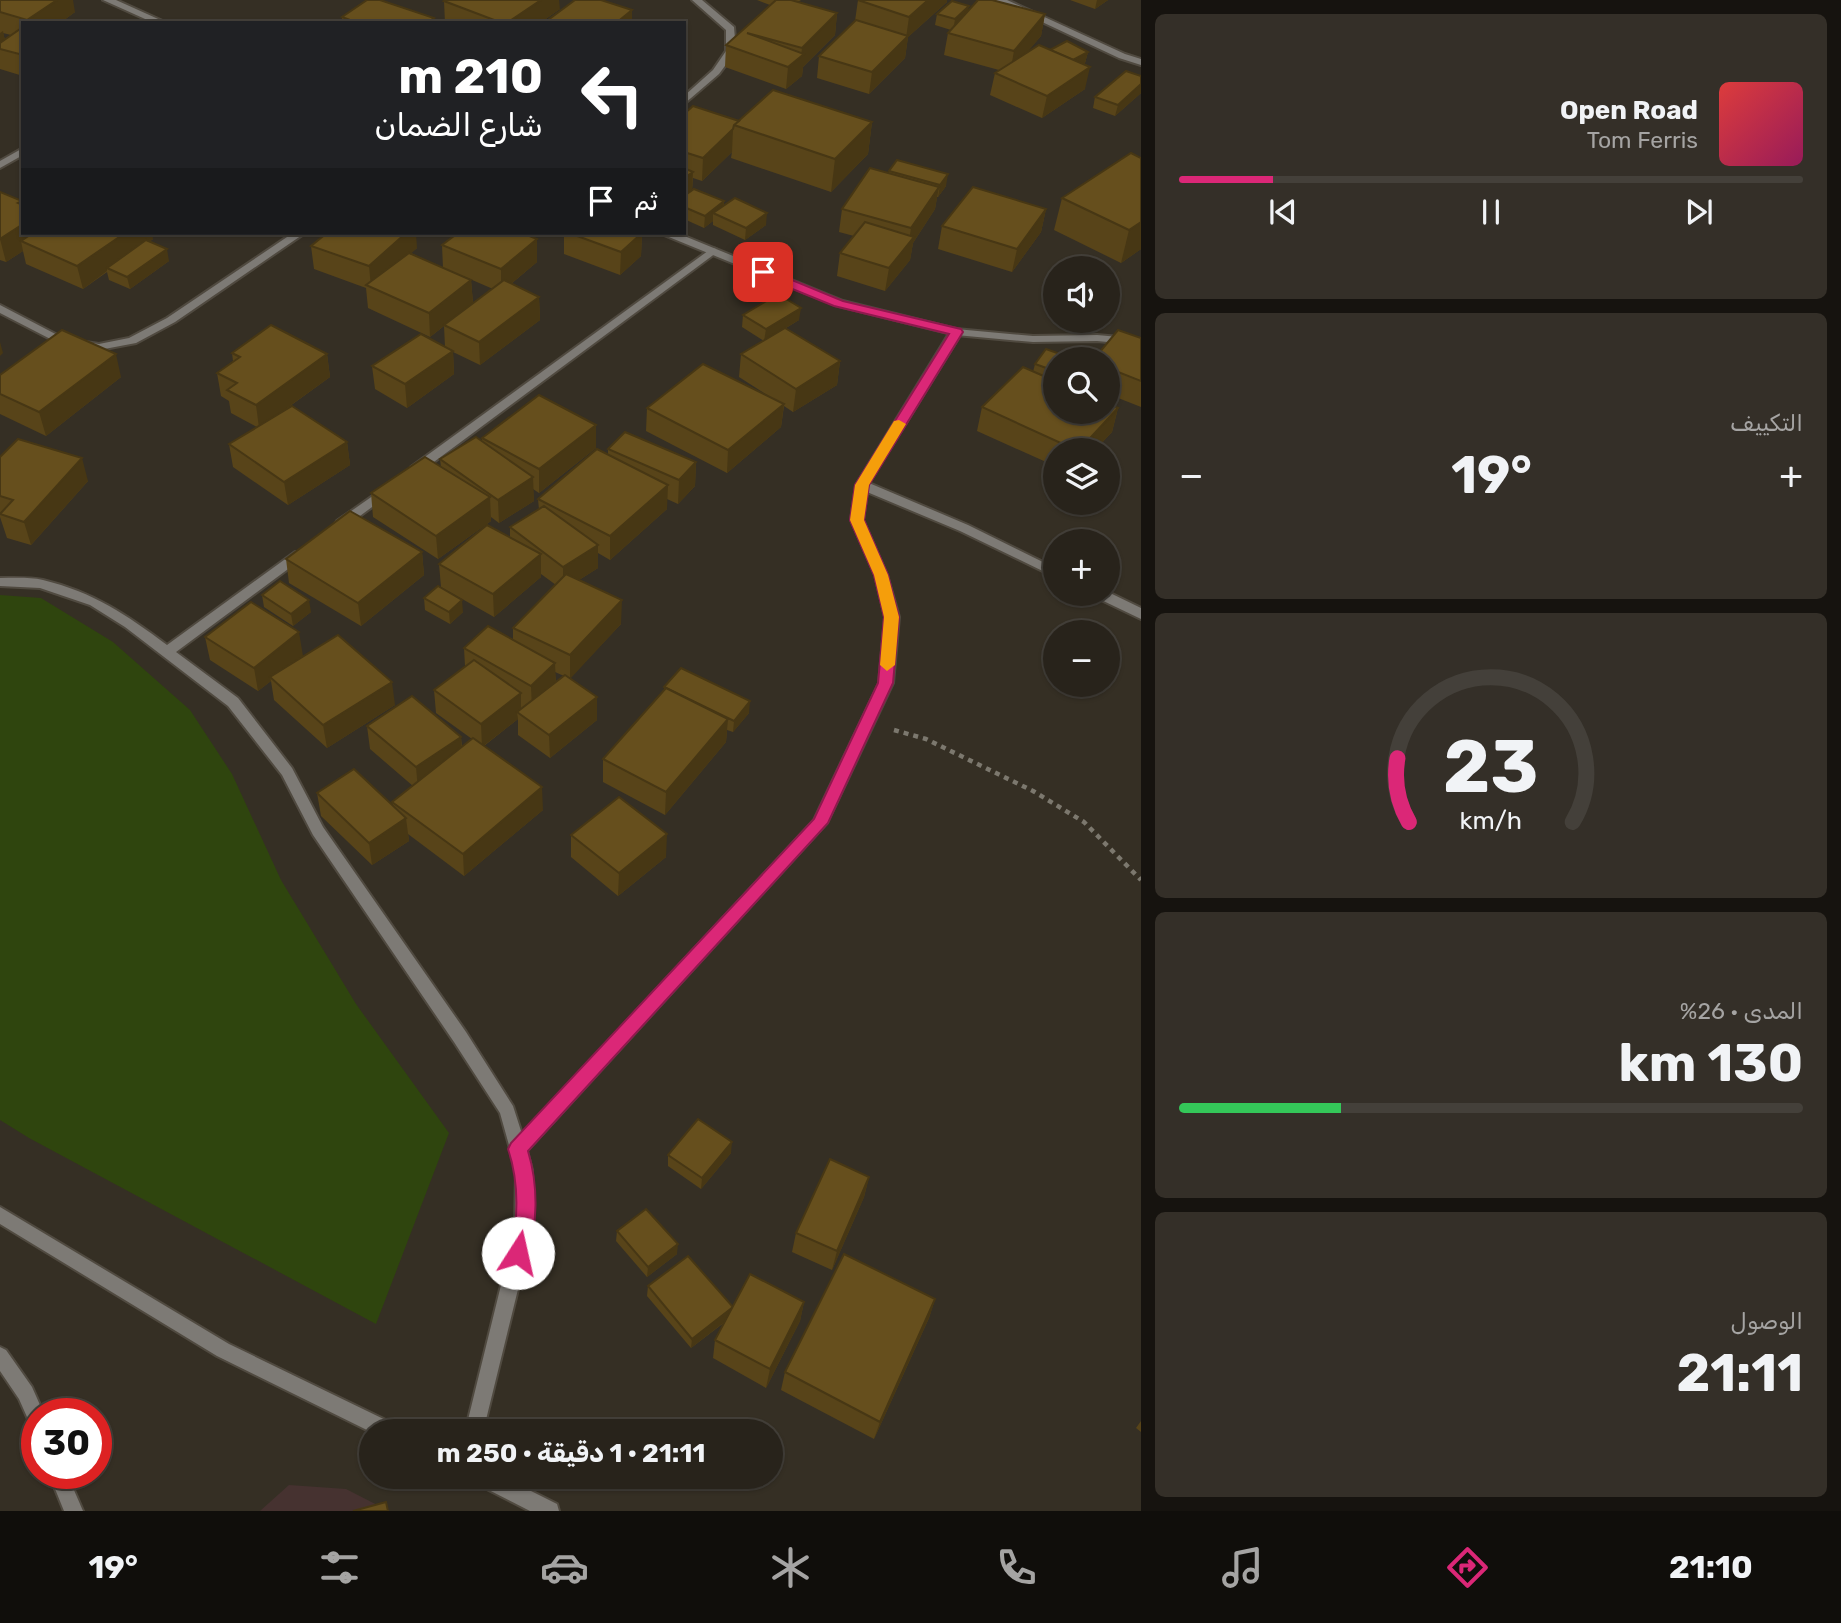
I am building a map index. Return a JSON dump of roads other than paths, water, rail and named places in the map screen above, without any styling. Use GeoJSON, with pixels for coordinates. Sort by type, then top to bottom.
{"type":"FeatureCollection","features":[{"type":"Feature","properties":{"kind":"street"},"geometry":{"type":"LineString","coordinates":[[108,0],[158,21]]}},
{"type":"Feature","properties":{"kind":"street"},"geometry":{"type":"LineString","coordinates":[[686,99],[716,72],[731,51],[731,29],[697,0]]}},
{"type":"Feature","properties":{"kind":"street"},"geometry":{"type":"LineString","coordinates":[[1000,0],[1122,56],[1141,62]]}},
{"type":"Feature","properties":{"kind":"street"},"geometry":{"type":"LineString","coordinates":[[0,165],[21,152]]}},
{"type":"Feature","properties":{"kind":"street"},"geometry":{"type":"LineString","coordinates":[[0,309],[62,342],[99,347],[132,341],[171,320],[297,235]]}},
{"type":"Feature","properties":{"kind":"street"},"geometry":{"type":"LineString","coordinates":[[673,235],[839,303],[956,332],[1033,339],[1097,338],[1141,342]]}},
{"type":"Feature","properties":{"kind":"street"},"geometry":{"type":"LineString","coordinates":[[334,529],[712,251]]}},
{"type":"Feature","properties":{"kind":"street"},"geometry":{"type":"LineString","coordinates":[[518,1149],[820,823],[886,683],[892,617],[881,575],[857,520],[862,485],[956,332]]}},
{"type":"Feature","properties":{"kind":"street"},"geometry":{"type":"LineString","coordinates":[[862,485],[964,528],[1043,567]]}},
{"type":"Feature","properties":{"kind":"street"},"geometry":{"type":"LineString","coordinates":[[167,652],[311,546]]}},
{"type":"Feature","properties":{"kind":"street"},"geometry":{"type":"LineString","coordinates":[[0,582],[41,584],[95,602],[233,702],[287,772],[325,842],[460,1037],[507,1111],[524,1170],[524,1227],[477,1419]]}},
{"type":"Feature","properties":{"kind":"street"},"geometry":{"type":"LineString","coordinates":[[1120,604],[1141,614]]}},
{"type":"Feature","properties":{"kind":"street"},"geometry":{"type":"LineString","coordinates":[[0,1215],[223,1350],[364,1419]]}},
{"type":"Feature","properties":{"kind":"street"},"geometry":{"type":"LineString","coordinates":[[0,1356],[28,1398]]}},
{"type":"Feature","properties":{"kind":"street"},"geometry":{"type":"LineString","coordinates":[[64,1489],[74,1511]]}},
{"type":"Feature","properties":{"kind":"street"},"geometry":{"type":"LineString","coordinates":[[507,1489],[550,1511]]}}]}
